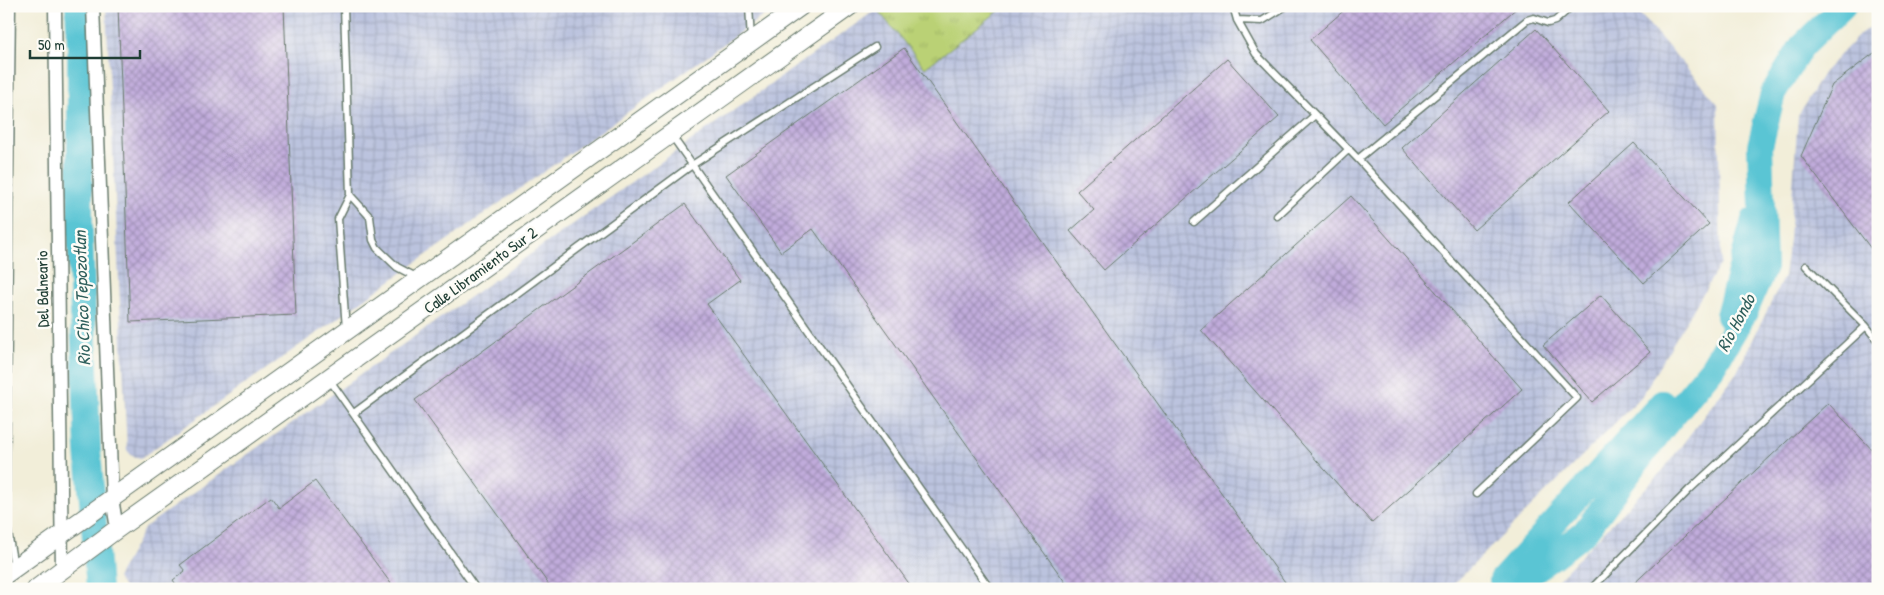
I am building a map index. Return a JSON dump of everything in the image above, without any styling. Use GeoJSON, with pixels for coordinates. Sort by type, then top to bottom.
{"type":"FeatureCollection","features":[{"type":"Feature","properties":{"kind":"main road","name":"Calle Libramiento Sur 2"},"geometry":{"type":"LineString","coordinates":[[10,571],[801,6]]}},
{"type":"Feature","properties":{"kind":"main road","name":"Calle Libramiento Sur 2"},"geometry":{"type":"LineString","coordinates":[[36,589],[114,531],[850,6]]}},
{"type":"Feature","properties":{"kind":"main road"},"geometry":{"type":"LineString","coordinates":[[654,111],[670,134]]}},
{"type":"Feature","properties":{"kind":"main road"},"geometry":{"type":"LineString","coordinates":[[346,330],[362,354]]}},
{"type":"Feature","properties":{"kind":"main road"},"geometry":{"type":"LineString","coordinates":[[312,355],[328,378]]}},
{"type":"Feature","properties":{"kind":"street","name":"Del Balneario"},"geometry":{"type":"LineString","coordinates":[[55,6],[65,531],[60,535],[67,566]]}},
{"type":"Feature","properties":{"kind":"street"},"geometry":{"type":"LineString","coordinates":[[93,6],[108,501],[114,531]]}},
{"type":"Feature","properties":{"kind":"lane"},"geometry":{"type":"LineString","coordinates":[[6,493],[8,149],[12,6]]}},
{"type":"Feature","properties":{"kind":"lane"},"geometry":{"type":"LineString","coordinates":[[344,6],[350,195],[338,219],[346,330]]}},
{"type":"Feature","properties":{"kind":"lane"},"geometry":{"type":"LineString","coordinates":[[749,6],[751,42]]}},
{"type":"Feature","properties":{"kind":"lane"},"geometry":{"type":"LineString","coordinates":[[1232,6],[1237,20],[1256,54],[1349,149],[1577,398],[1476,494]]}},
{"type":"Feature","properties":{"kind":"lane"},"geometry":{"type":"LineString","coordinates":[[1237,20],[1262,21],[1286,6]]}},
{"type":"Feature","properties":{"kind":"lane"},"geometry":{"type":"LineString","coordinates":[[1358,159],[1527,20],[1534,18],[1548,23],[1555,21],[1572,6]]}},
{"type":"Feature","properties":{"kind":"lane"},"geometry":{"type":"LineString","coordinates":[[354,413],[692,165],[875,47]]}},
{"type":"Feature","properties":{"kind":"lane"},"geometry":{"type":"LineString","coordinates":[[1194,222],[1315,115]]}},
{"type":"Feature","properties":{"kind":"lane"},"geometry":{"type":"LineString","coordinates":[[670,134],[990,589]]}},
{"type":"Feature","properties":{"kind":"lane"},"geometry":{"type":"LineString","coordinates":[[1277,216],[1349,149]]}},
{"type":"Feature","properties":{"kind":"lane"},"geometry":{"type":"LineString","coordinates":[[350,195],[370,217],[373,240],[377,248],[397,267],[419,278]]}},
{"type":"Feature","properties":{"kind":"lane"},"geometry":{"type":"LineString","coordinates":[[1806,266],[1866,326],[1878,341]]}},
{"type":"Feature","properties":{"kind":"lane"},"geometry":{"type":"LineString","coordinates":[[1591,589],[1689,490],[1866,326]]}},
{"type":"Feature","properties":{"kind":"lane"},"geometry":{"type":"LineString","coordinates":[[328,378],[476,589]]}},
{"type":"Feature","properties":{"kind":"lane"},"geometry":{"type":"LineString","coordinates":[[6,521],[10,571]]}},
{"type":"Feature","properties":{"kind":"shaded area"},"geometry":{"type":"Polygon","coordinates":[[[106,6],[777,6],[141,458],[132,456],[127,450],[106,6]]]}},
{"type":"Feature","properties":{"kind":"shaded area"},"geometry":{"type":"Polygon","coordinates":[[[1005,6],[1633,6],[1718,104],[1721,263],[1641,397],[1449,589],[125,589],[117,578],[145,527],[877,9],[925,68],[1005,6]]]}},
{"type":"Feature","properties":{"kind":"shaded area"},"geometry":{"type":"Polygon","coordinates":[[[1878,22],[1878,589],[1549,589],[1663,470],[1737,372],[1784,276],[1789,239],[1798,116],[1823,73],[1861,33],[1878,22]]]}},
{"type":"Feature","properties":{"kind":"green space"},"geometry":{"type":"Polygon","coordinates":[[[880,6],[1005,6],[925,68],[877,9],[880,6]]]}},
{"type":"Feature","properties":{"kind":"building"},"geometry":{"type":"Polygon","coordinates":[[[118,6],[284,6],[296,315],[130,322],[118,6]]]}},
{"type":"Feature","properties":{"kind":"building"},"geometry":{"type":"Polygon","coordinates":[[[1349,6],[1519,6],[1383,124],[1310,40],[1349,6]]]}},
{"type":"Feature","properties":{"kind":"building"},"geometry":{"type":"Polygon","coordinates":[[[1536,29],[1609,111],[1474,230],[1402,148],[1536,29]]]}},
{"type":"Feature","properties":{"kind":"building"},"geometry":{"type":"Polygon","coordinates":[[[904,48],[1290,589],[1070,589],[813,229],[781,252],[726,175],[904,48]]]}},
{"type":"Feature","properties":{"kind":"building"},"geometry":{"type":"Polygon","coordinates":[[[1878,50],[1878,258],[1801,156],[1832,85],[1878,50]]]}},
{"type":"Feature","properties":{"kind":"building"},"geometry":{"type":"Polygon","coordinates":[[[1227,59],[1279,117],[1104,270],[1070,231],[1094,210],[1077,191],[1227,59]]]}},
{"type":"Feature","properties":{"kind":"building"},"geometry":{"type":"Polygon","coordinates":[[[1634,143],[1709,224],[1644,283],[1569,202],[1634,143]]]}},
{"type":"Feature","properties":{"kind":"building"},"geometry":{"type":"Polygon","coordinates":[[[1351,196],[1522,389],[1372,523],[1201,330],[1351,196]]]}},
{"type":"Feature","properties":{"kind":"building"},"geometry":{"type":"Polygon","coordinates":[[[685,204],[740,280],[707,304],[913,589],[552,589],[415,400],[685,204]]]}},
{"type":"Feature","properties":{"kind":"building"},"geometry":{"type":"Polygon","coordinates":[[[1601,295],[1650,352],[1592,402],[1543,345],[1601,295]]]}},
{"type":"Feature","properties":{"kind":"building"},"geometry":{"type":"Polygon","coordinates":[[[1828,403],[1878,456],[1878,589],[1628,589],[1828,403]]]}},
{"type":"Feature","properties":{"kind":"building"},"geometry":{"type":"Polygon","coordinates":[[[315,481],[395,589],[179,589],[173,580],[185,571],[180,565],[271,497],[279,508],[315,481]]]}},
{"type":"Feature","properties":{"kind":"waterway","name":"Rio Chico Tepozotlan"},"geometry":{"type":"LineString","coordinates":[[78,6],[80,46],[80,233],[88,450],[99,589]]}},
{"type":"Feature","properties":{"kind":"waterway","name":"Rio Hondo"},"geometry":{"type":"LineString","coordinates":[[1512,589],[1521,580],[1584,533],[1664,426],[1712,368],[1745,312],[1764,267],[1760,146],[1773,93],[1802,46],[1843,6]]}},
{"type":"Feature","properties":{"kind":"waterway"},"geometry":{"type":"LineString","coordinates":[[1728,316],[1754,220]]}},
{"type":"Feature","properties":{"kind":"waterway"},"geometry":{"type":"LineString","coordinates":[[1502,580],[1662,403]]}}]}
